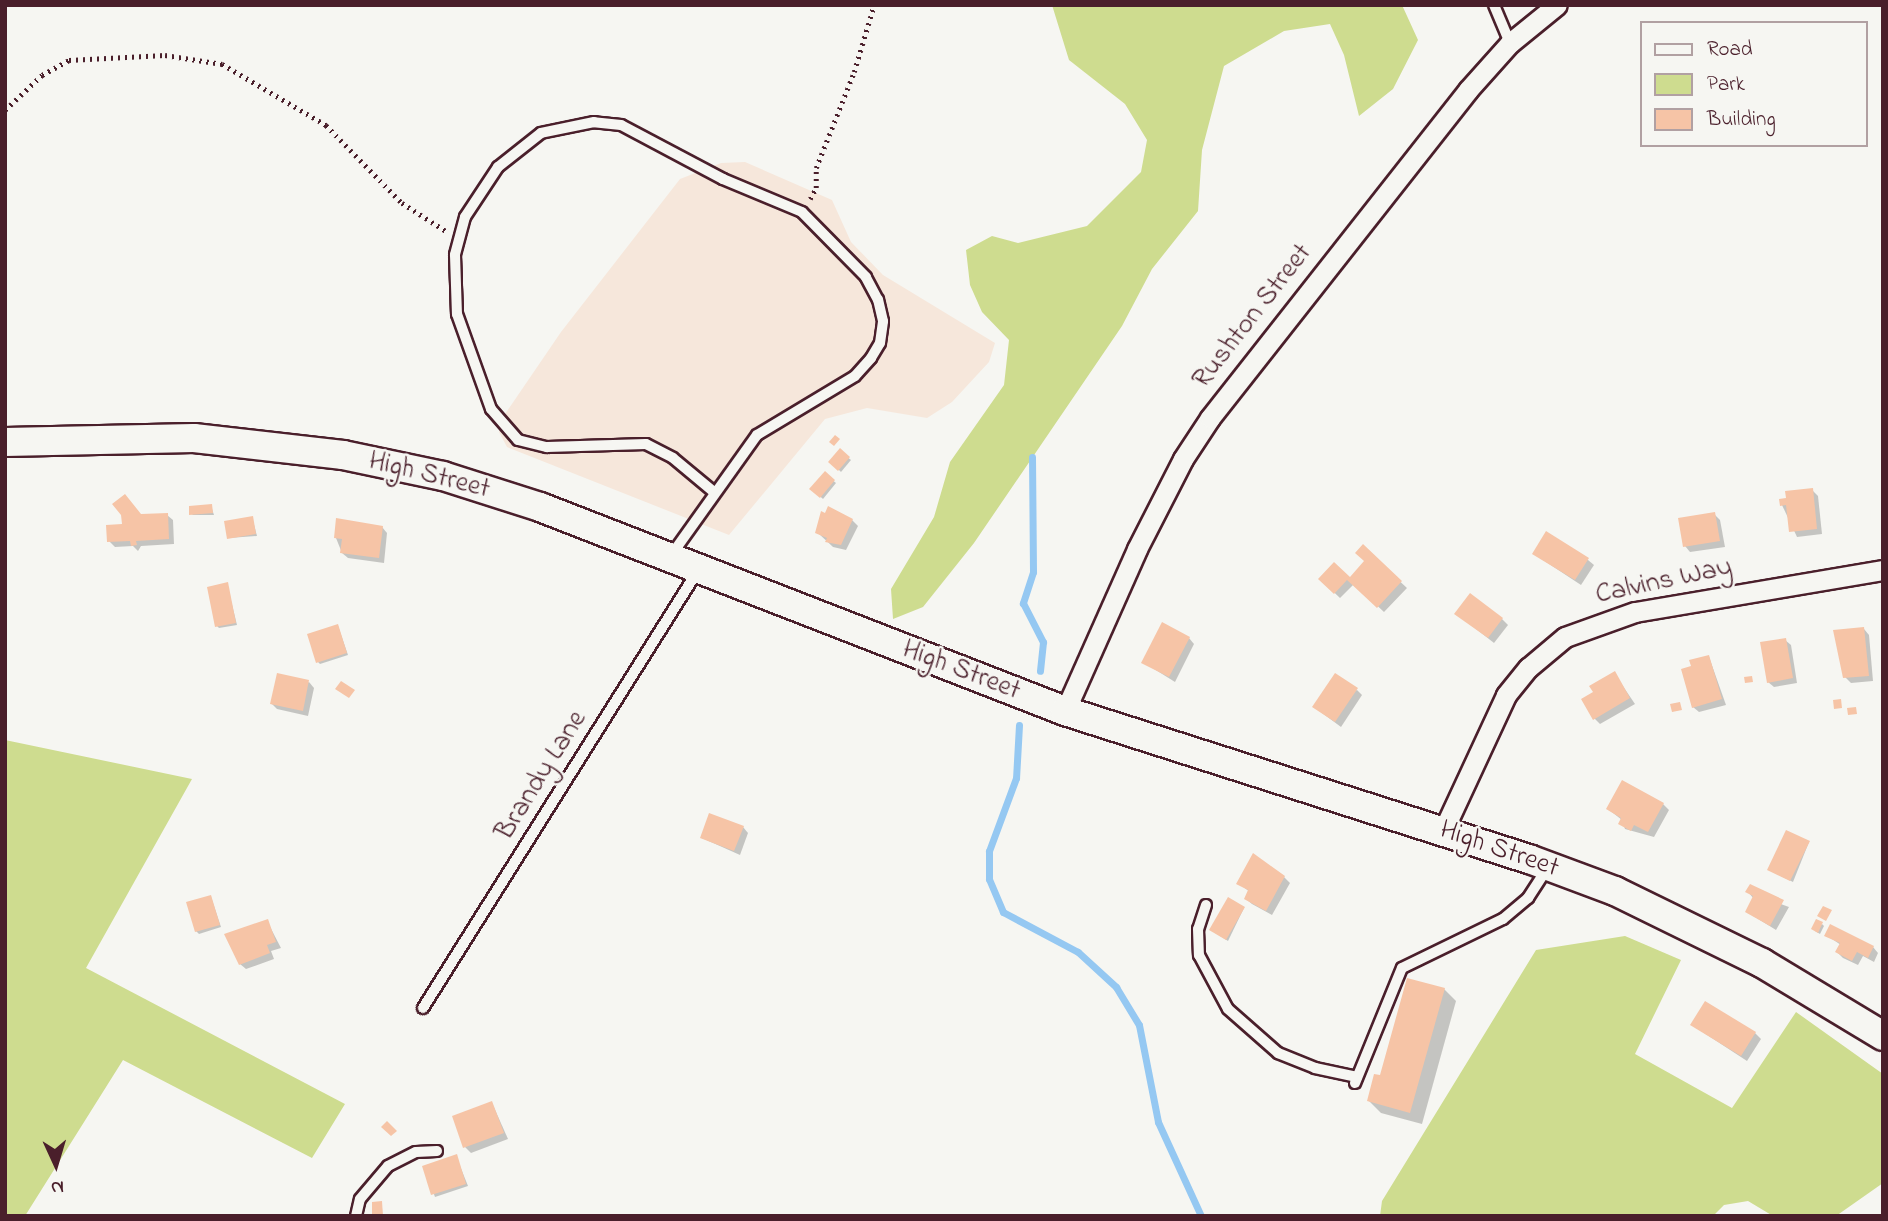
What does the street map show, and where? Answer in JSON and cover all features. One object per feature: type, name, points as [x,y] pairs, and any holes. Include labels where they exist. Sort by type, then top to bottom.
[{"type":"street","name":"Rushton Street","points":[[1065,711],[1137,549],[1189,449],[1253,360],[1510,43],[1557,5]]},
{"type":"street","name":"High Street","points":[[5,442],[194,439],[343,455],[443,476],[540,507],[1065,711],[1548,866],[1689,924],[1883,1037]]},
{"type":"street","name":"Calvins Way","points":[[1443,831],[1506,695],[1528,668],[1565,638],[1635,612],[1883,570]]},
{"type":"lane","points":[[1494,5],[1510,43]]},
{"type":"lane","points":[[670,557],[757,435],[855,376],[880,343],[883,321],[866,277],[802,212],[723,179],[621,125],[594,122],[541,133],[498,167],[465,217],[455,255],[457,314],[491,409],[518,440],[547,447],[646,444],[673,458],[714,492]]},
{"type":"lane","name":"Brandy Lane","points":[[422,1009],[699,569]]},
{"type":"lane","points":[[1206,905],[1198,929],[1199,955],[1228,1009],[1279,1053],[1315,1068],[1356,1080],[1402,968],[1503,919],[1528,898],[1548,866]]},
{"type":"lane","points":[[356,1216],[360,1199],[388,1166],[416,1152],[437,1151]]},
{"type":"path","points":[[802,212],[816,188],[816,167],[874,5]]},
{"type":"path","points":[[5,110],[43,75],[69,60],[165,55],[222,64],[326,125],[402,203],[459,239]]},
{"type":"shaded area","points":[[745,162],[832,200],[851,242],[883,275],[995,343],[989,362],[952,402],[927,418],[867,408],[825,419],[729,535],[507,447],[499,432],[503,417],[561,332],[680,179],[721,163]]},
{"type":"green space","points":[[1052,5],[1402,5],[1418,40],[1393,89],[1359,116],[1344,55],[1330,24],[1284,31],[1224,66],[1202,150],[1198,211],[1152,269],[1122,326],[974,543],[923,607],[893,619],[891,589],[934,517],[950,462],[1004,385],[1009,340],[982,312],[970,285],[966,250],[992,236],[1018,243],[1087,226],[1141,172],[1147,140],[1125,104],[1069,60]]},
{"type":"green space","points":[[5,740],[192,779],[86,968],[345,1104],[312,1158],[123,1060],[25,1216],[5,1216]]},
{"type":"green space","points":[[1625,936],[1681,960],[1635,1054],[1732,1108],[1796,1012],[1883,1074],[1883,1183],[1836,1216],[1773,1216],[1748,1201],[1724,1205],[1713,1216],[1380,1216],[1382,1201],[1536,950]]},
{"type":"building","points":[[835,435],[840,439],[834,446],[829,442]]},
{"type":"building","points":[[840,448],[850,457],[838,471],[828,462]]},
{"type":"building","points":[[825,471],[835,480],[820,498],[809,489]]},
{"type":"building","points":[[1813,488],[1817,529],[1789,532],[1786,505],[1780,506],[1779,499],[1786,498],[1785,491]]},
{"type":"building","points":[[125,494],[141,514],[168,513],[169,539],[136,541],[137,545],[131,546],[130,541],[107,542],[106,525],[122,524],[121,515],[112,504]]},
{"type":"building","points":[[212,504],[213,513],[189,515],[189,506]]},
{"type":"building","points":[[828,506],[853,519],[841,545],[825,542],[827,538],[815,533],[821,511],[825,513]]},
{"type":"building","points":[[1715,512],[1720,541],[1683,547],[1678,518]]},
{"type":"building","points":[[253,516],[256,534],[227,539],[224,521]]},
{"type":"building","points":[[336,518],[383,526],[379,558],[340,553],[342,539],[334,538]]},
{"type":"building","points":[[1546,531],[1589,558],[1575,580],[1532,554]]},
{"type":"building","points":[[1363,544],[1402,581],[1377,608],[1347,580],[1334,594],[1318,579],[1334,562],[1350,577],[1364,561],[1355,553]]},
{"type":"building","points":[[228,582],[236,623],[215,627],[207,587]]},
{"type":"building","points":[[1470,593],[1503,618],[1488,638],[1454,614]]},
{"type":"building","points":[[1162,622],[1190,637],[1169,677],[1141,663]]},
{"type":"building","points":[[338,624],[347,653],[316,663],[307,634]]},
{"type":"building","points":[[1864,627],[1869,676],[1843,678],[1833,630]]},
{"type":"building","points":[[1786,638],[1793,678],[1767,683],[1760,642]]},
{"type":"building","points":[[1709,655],[1722,699],[1692,708],[1681,669],[1691,666],[1689,660]]},
{"type":"building","points":[[1615,671],[1630,698],[1593,720],[1581,699],[1593,692],[1589,686]]},
{"type":"building","points":[[277,673],[309,680],[303,711],[270,704]]},
{"type":"building","points":[[1335,673],[1358,688],[1335,722],[1312,707]]},
{"type":"building","points":[[1752,676],[1753,682],[1745,683],[1744,677]]},
{"type":"building","points":[[341,681],[355,690],[349,698],[335,689]]},
{"type":"building","points":[[1841,699],[1842,708],[1834,709],[1833,700]]},
{"type":"building","points":[[1680,702],[1682,710],[1672,712],[1670,704]]},
{"type":"building","points":[[1856,707],[1857,714],[1848,715],[1847,708]]},
{"type":"building","points":[[1622,780],[1664,803],[1648,832],[1634,825],[1631,831],[1618,824],[1621,818],[1606,809]]},
{"type":"building","points":[[709,813],[744,826],[734,851],[700,838]]},
{"type":"building","points":[[1786,830],[1810,841],[1790,881],[1767,870]]},
{"type":"building","points":[[1253,853],[1285,876],[1266,911],[1244,899],[1248,890],[1236,884]]},
{"type":"building","points":[[1750,884],[1784,900],[1770,926],[1745,912],[1753,896],[1745,892]]},
{"type":"building","points":[[211,895],[220,925],[195,932],[186,902]]},
{"type":"building","points":[[1228,897],[1245,907],[1226,940],[1209,930]]},
{"type":"building","points":[[1823,906],[1832,910],[1826,921],[1817,916]]},
{"type":"building","points":[[268,919],[276,942],[267,945],[270,953],[239,965],[224,934]]},
{"type":"building","points":[[1816,919],[1823,922],[1818,933],[1811,929]]},
{"type":"building","points":[[1830,924],[1874,946],[1868,958],[1857,952],[1852,961],[1835,952],[1840,943],[1824,936]]},
{"type":"building","points":[[1407,978],[1445,988],[1410,1113],[1367,1101],[1374,1074],[1380,1075]]},
{"type":"building","points":[[1705,1001],[1756,1032],[1741,1056],[1690,1025]]},
{"type":"building","points":[[492,1101],[504,1133],[463,1148],[452,1116]]},
{"type":"building","points":[[387,1121],[397,1131],[391,1136],[381,1127]]},
{"type":"building","points":[[457,1154],[466,1184],[431,1195],[422,1166]]},
{"type":"building","points":[[382,1201],[383,1216],[372,1216],[372,1202]]},
{"type":"waterway","points":[[1032,457],[1033,572],[1023,603],[1043,642],[1040,671]]},
{"type":"waterway","points":[[1019,725],[1016,778],[989,851],[989,879],[1003,912],[1078,952],[1116,987],[1139,1025],[1158,1122],[1201,1216]]}]
